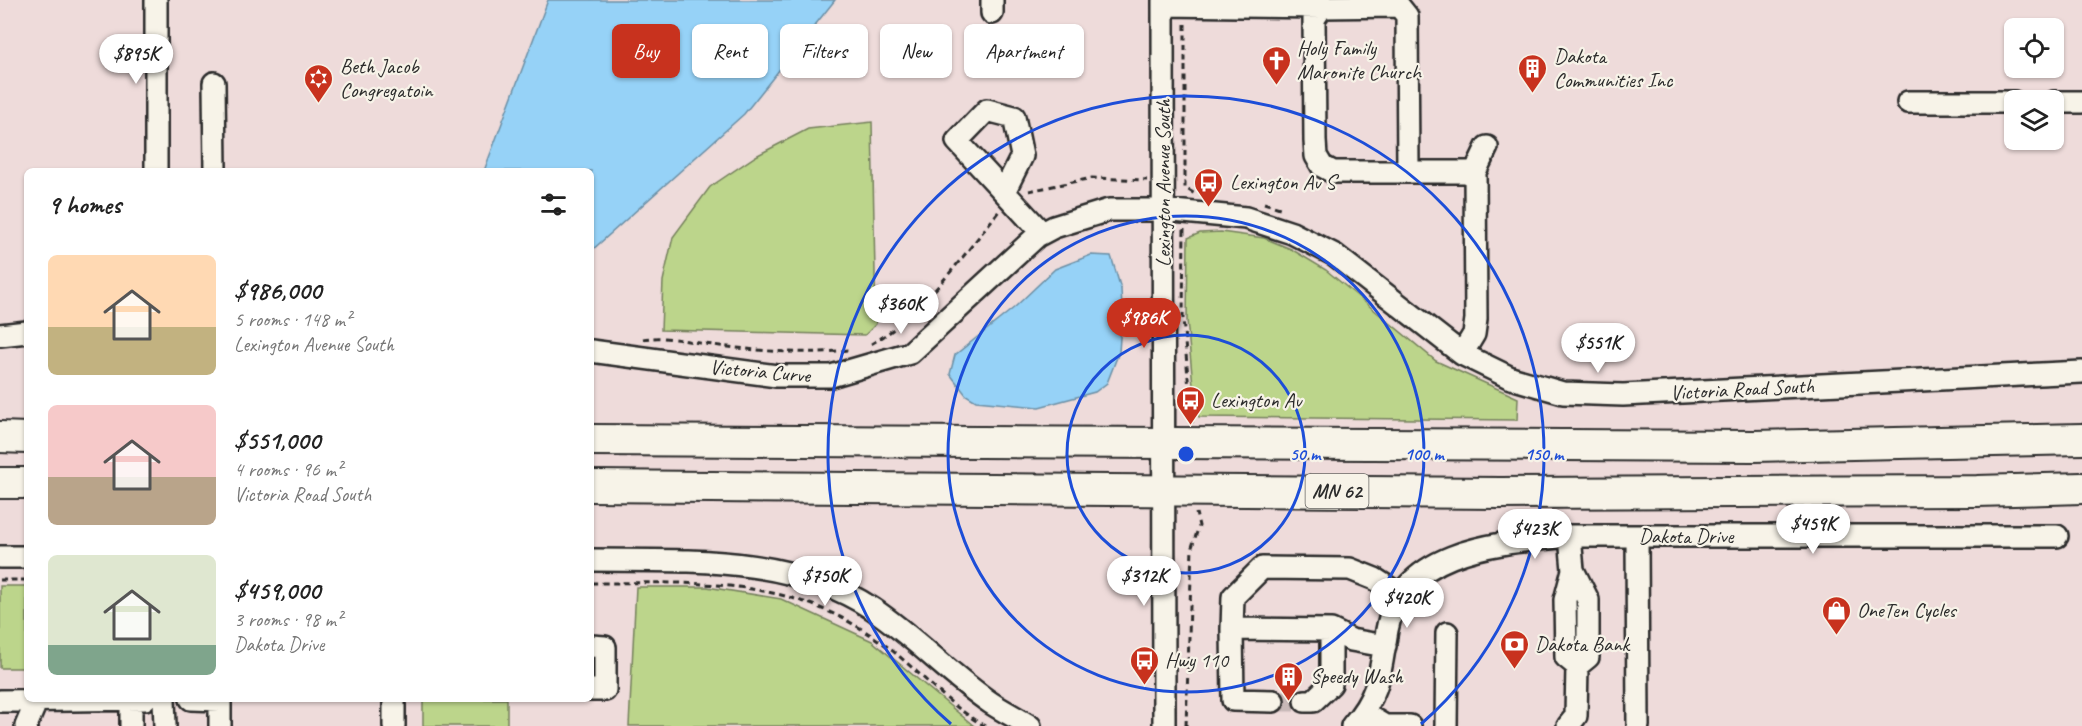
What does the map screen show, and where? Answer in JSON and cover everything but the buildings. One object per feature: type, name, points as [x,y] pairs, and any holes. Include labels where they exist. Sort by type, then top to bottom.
[{"type":"highway","points":[[1754,446],[2082,420]]},
{"type":"highway","points":[[0,438],[24,438]]},
{"type":"highway","name":"MN 62","points":[[594,440],[1754,446],[2082,439]]},
{"type":"highway","points":[[0,483],[24,483]]},
{"type":"highway","name":"MN 62","points":[[594,486],[1512,492],[1977,491],[2082,488]]},
{"type":"street","points":[[156,0],[156,168]]},
{"type":"street","points":[[1163,2],[1322,7],[1399,6],[1407,16],[1408,172]]},
{"type":"street","name":"Lexington Avenue South","points":[[1163,2],[1164,726]]},
{"type":"street","points":[[1322,7],[1314,19],[1316,156],[1322,166],[1333,172],[1475,172]]},
{"type":"street","points":[[214,83],[216,168]]},
{"type":"street","points":[[1908,102],[2004,102]]},
{"type":"street","points":[[2064,102],[2082,102]]},
{"type":"street","points":[[1462,354],[1474,334],[1476,319],[1475,172],[1487,147]]},
{"type":"street","points":[[1008,196],[1042,233]]},
{"type":"street","name":"Victoria Curve","points":[[594,351],[777,376],[831,376],[910,353],[1042,233],[1054,226],[1109,210],[1164,210]]},
{"type":"street","name":"Victoria Road South","points":[[1164,210],[1246,218],[1292,233],[1335,255],[1462,354],[1511,378],[1563,393],[1623,395],[2082,372]]},
{"type":"street","points":[[0,335],[24,332]]},
{"type":"street","points":[[1568,726],[1576,716],[1577,666],[1588,657],[1588,600],[1573,570],[1570,536]]},
{"type":"street","name":"Dakota Drive","points":[[1400,594],[1429,566],[1450,556],[1495,546],[1570,536],[2057,536]]},
{"type":"street","points":[[1637,536],[1638,726]]},
{"type":"street","points":[[0,557],[24,557]]},
{"type":"street","points":[[594,560],[705,561],[758,566],[818,582],[870,607],[913,637],[990,702],[1030,726]]},
{"type":"street","points":[[1273,701],[1233,700],[1233,597],[1262,568],[1350,569],[1375,579],[1400,594],[1389,620],[1380,681],[1357,719],[1385,726],[1410,726]]},
{"type":"street","points":[[1232,629],[1331,630],[1352,640],[1385,646]]},
{"type":"street","points":[[1305,701],[1313,701],[1331,684],[1331,630]]},
{"type":"street","points":[[1446,726],[1447,633]]},
{"type":"street","points":[[594,646],[605,647],[605,690],[594,690]]},
{"type":"street","points":[[0,701],[24,700]]},
{"type":"street","points":[[26,726],[36,702]]},
{"type":"street","points":[[130,702],[131,726]]},
{"type":"street","points":[[164,702],[165,726]]},
{"type":"street","points":[[220,702],[220,726]]},
{"type":"street","points":[[394,702],[394,726]]},
{"type":"path","points":[[1185,4],[1185,188],[1199,195]]},
{"type":"path","points":[[862,349],[890,334],[909,317],[1004,204],[1008,196],[1092,178],[1139,179]]},
{"type":"path","points":[[1262,203],[1290,212]]},
{"type":"path","points":[[1184,242],[1184,319],[1191,412]]},
{"type":"path","points":[[640,340],[660,336],[712,345],[800,354],[852,350]]},
{"type":"path","points":[[1186,726],[1192,547],[1199,526],[1197,522]]},
{"type":"path","points":[[0,580],[24,580]]},
{"type":"path","points":[[594,583],[717,583],[779,593],[836,615],[888,647],[985,726]]},
{"type":"green space","points":[[872,122],[876,324],[865,335],[661,330],[663,281],[673,237],[710,187],[756,156],[808,129]]},
{"type":"green space","points":[[1221,232],[1264,238],[1291,249],[1326,270],[1436,361],[1518,398],[1517,420],[1199,417],[1195,407],[1187,320],[1188,238],[1200,233]]},
{"type":"green space","points":[[0,586],[24,586],[24,668],[0,668]]},
{"type":"green space","points":[[636,587],[707,587],[781,599],[872,641],[974,726],[629,726]]},
{"type":"green space","points":[[423,702],[507,702],[507,726],[423,726]]},
{"type":"water","points":[[548,0],[835,0],[816,24],[780,24],[780,69],[744,114],[594,248],[594,168],[485,168]]},
{"type":"water","points":[[1091,255],[1111,256],[1121,289],[1119,352],[1107,383],[1095,392],[1039,407],[976,401],[966,395],[950,374],[955,355],[1015,307],[1055,269]]},
{"type":"tunnel","points":[[1273,701],[1305,701]]},
{"type":"place","name":"Holy Family Maronite Church","points":[[1276,86]]},
{"type":"place","name":"Dakota Communities Inc","points":[[1533,94]]},
{"type":"place","name":"Beth Jacob Congregatoin","points":[[319,104]]},
{"type":"place","name":"Lexington Av S","points":[[1209,208]]},
{"type":"place","name":"Lexington Av","points":[[1190,426]]},
{"type":"place","name":"OneTen Cycles","points":[[1836,636]]},
{"type":"place","name":"Dakota Bank","points":[[1514,670]]},
{"type":"place","name":"Hwy 110","points":[[1144,686]]},
{"type":"place","name":"Speedy Wash","points":[[1289,702]]}]
